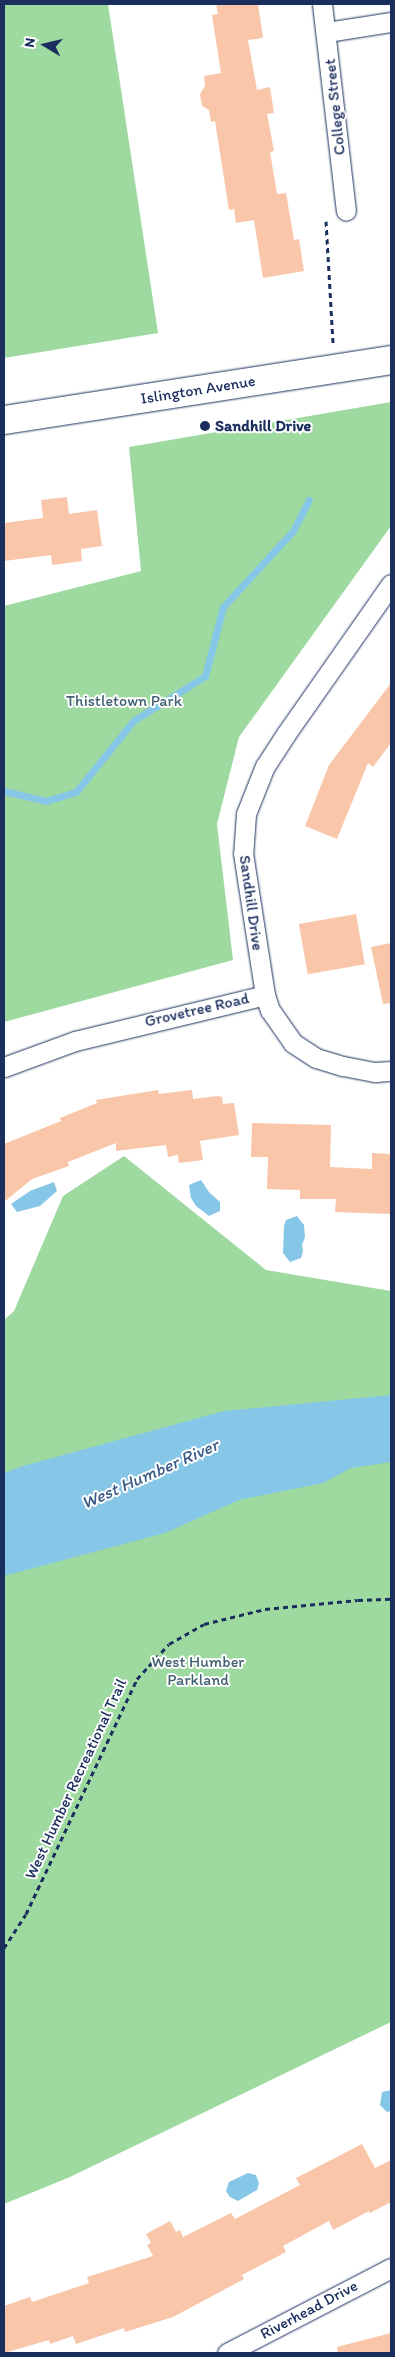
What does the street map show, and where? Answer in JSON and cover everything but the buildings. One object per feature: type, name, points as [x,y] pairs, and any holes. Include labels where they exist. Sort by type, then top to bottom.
[{"type":"main road","name":"Islington Avenue","points":[[4,420],[391,360]]},
{"type":"street","name":"College Street","points":[[322,4],[346,211]]},
{"type":"street","points":[[326,32],[391,22]]},
{"type":"street","name":"Sandhill Drive","points":[[265,995],[244,868],[243,853],[246,814],[265,766],[391,584]]},
{"type":"street","name":"Grovetree Road","points":[[4,1067],[94,1036],[265,995],[270,1010],[293,1043],[316,1058],[343,1066],[375,1072],[391,1071]]},
{"type":"street","name":"Riverhead Drive","points":[[227,2353],[391,2268]]},
{"type":"path","points":[[326,232],[334,369]]},
{"type":"path","name":"West Humber Recreational Trail","points":[[4,1948],[26,1914],[137,1680],[168,1644],[204,1624],[265,1609],[358,1600],[391,1599]]},
{"type":"green space","points":[[4,4],[108,4],[158,333],[4,358]]},
{"type":"green space","name":"Thistletown Park","points":[[391,402],[391,526],[239,737],[217,824],[233,960],[4,1022],[4,606],[141,571],[129,447]]},
{"type":"green space","name":"West Humber Parkland","points":[[124,1156],[266,1270],[391,1291],[391,2022],[70,2177],[4,2204],[4,1320],[14,1311],[63,1196]]},
{"type":"water","points":[[201,1180],[209,1192],[220,1202],[220,1211],[209,1216],[196,1206],[191,1198],[189,1185]]},
{"type":"water","points":[[54,1182],[57,1191],[40,1206],[17,1212],[11,1204],[30,1191]]},
{"type":"water","points":[[297,1216],[304,1225],[303,1251],[301,1258],[290,1262],[283,1253],[284,1226],[286,1220]]},
{"type":"water","name":"West Humber River","points":[[391,1395],[391,1462],[351,1468],[323,1483],[239,1500],[165,1533],[4,1576],[4,1473],[23,1466],[224,1411]]},
{"type":"water","points":[[391,2090],[391,2111],[387,2112],[380,2105],[382,2092]]},
{"type":"water","points":[[248,2173],[256,2175],[259,2183],[257,2190],[238,2201],[230,2197],[226,2191],[229,2182]]},
{"type":"waterway","points":[[4,791],[46,801],[76,792],[133,721],[205,676],[223,607],[293,531],[309,500]]},
{"type":"place","name":"Sandhill Drive","points":[[205,426]]}]
